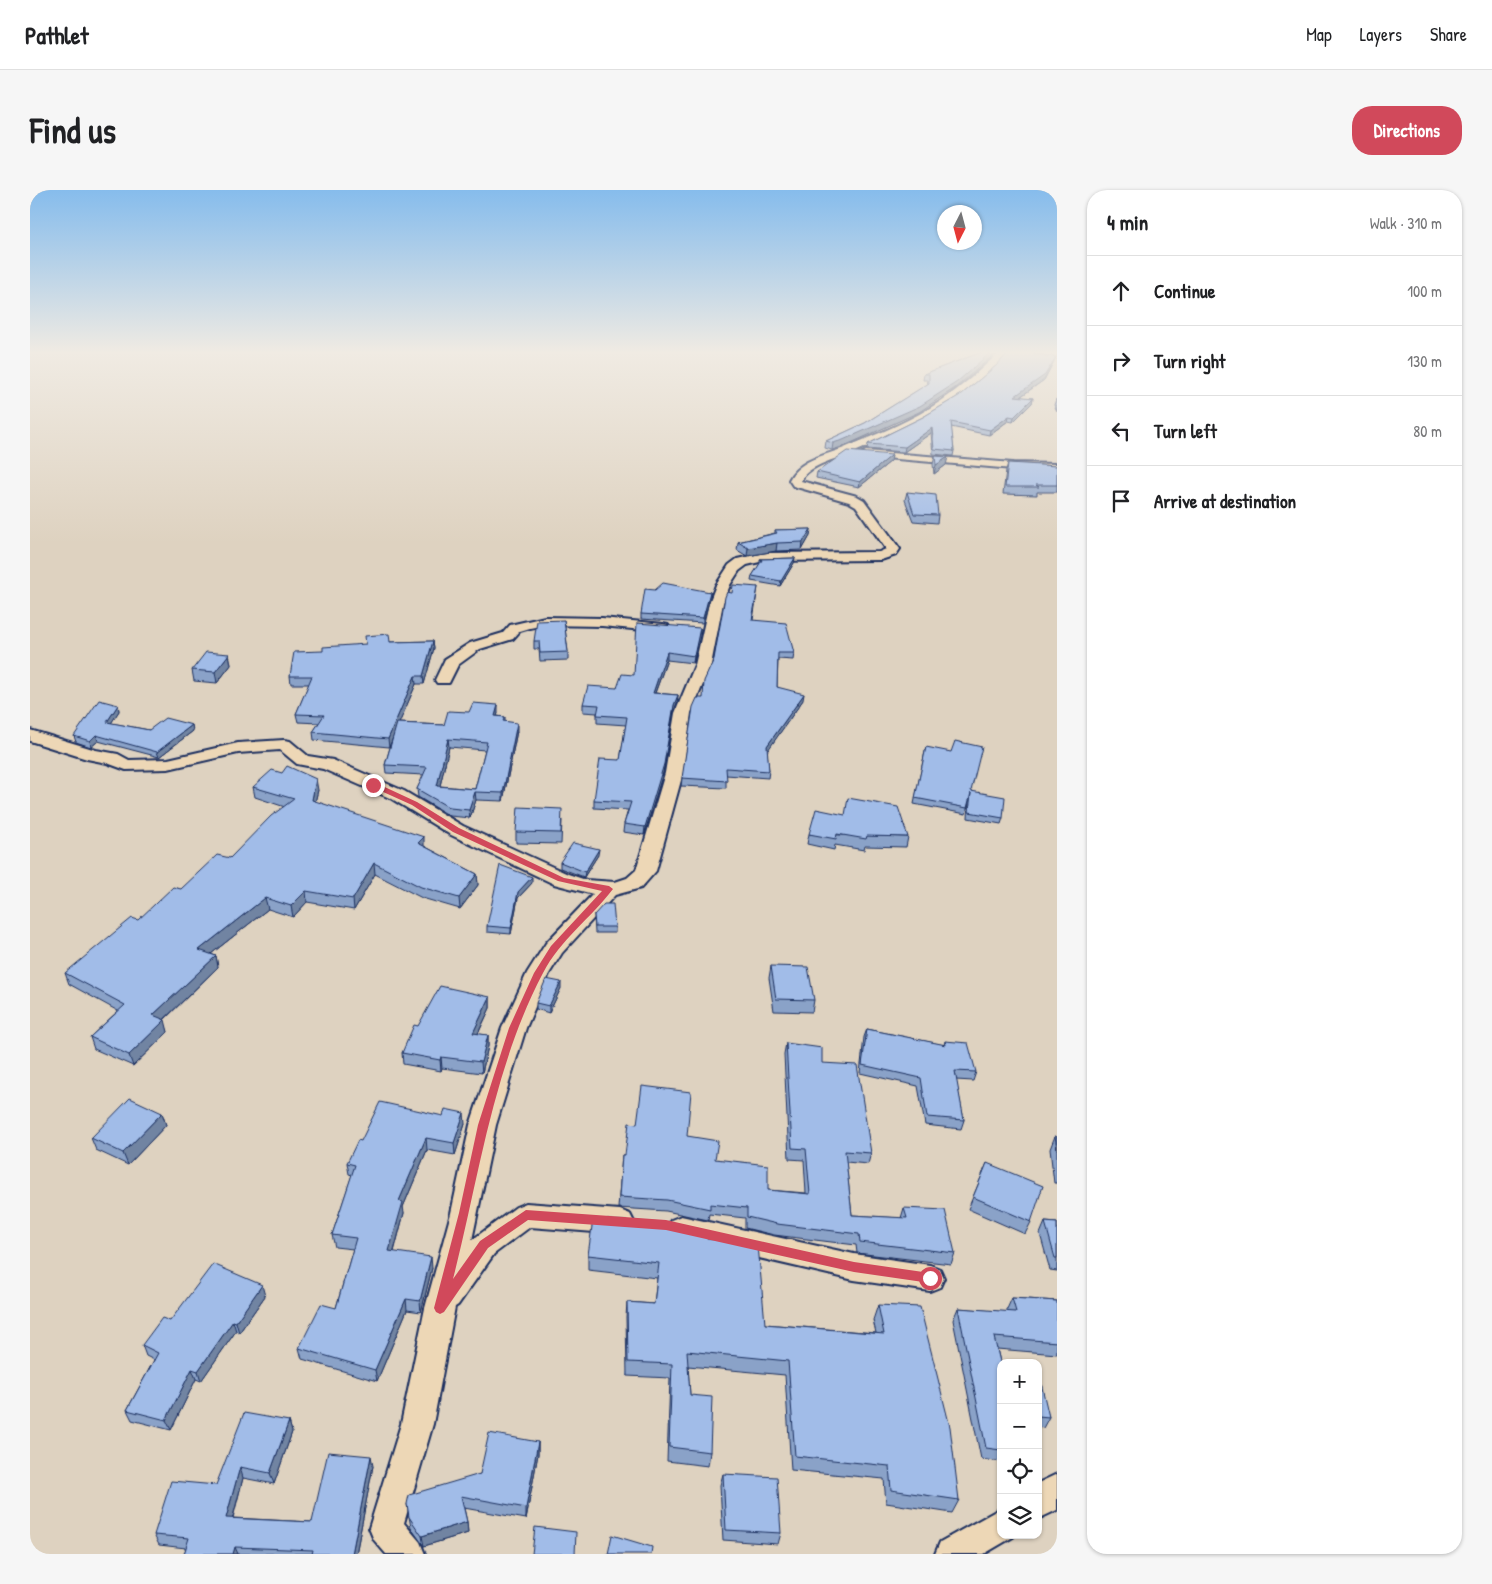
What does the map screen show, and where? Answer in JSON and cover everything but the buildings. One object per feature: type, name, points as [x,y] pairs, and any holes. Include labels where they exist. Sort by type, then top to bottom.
[{"type":"street","points":[[30,735],[93,755],[112,758],[126,765],[168,764],[238,748],[284,745],[303,760],[326,764],[398,795],[456,830],[561,879],[585,886],[609,889],[624,888],[638,882],[646,870],[674,774],[683,713],[703,665],[712,614],[723,584],[734,568],[742,562],[772,557],[881,556],[891,552],[893,549],[860,503],[853,498],[802,485],[795,480],[801,470],[909,424],[923,416]]},
{"type":"street","points":[[842,452],[1057,468]]},
{"type":"street","points":[[443,680],[451,662],[475,646],[508,636],[515,628],[527,624],[545,622],[602,622],[676,629]]},
{"type":"street","points":[[693,628],[710,630]]},
{"type":"street","points":[[408,1554],[386,1528],[417,1424],[440,1308],[465,1213],[483,1125],[514,1028],[538,973],[554,948],[609,889]]},
{"type":"street","points":[[440,1308],[484,1245],[526,1215],[652,1224],[854,1267],[930,1278]]},
{"type":"street","points":[[1042,1500],[1057,1491]]},
{"type":"street","points":[[952,1554],[997,1526]]},
{"type":"route","points":[[373,785],[398,795],[456,830],[484,844],[561,879],[585,886],[609,889],[554,948],[538,973],[514,1028],[483,1125],[465,1213],[440,1308],[484,1245],[526,1215],[666,1225],[854,1267],[930,1278]]}]
